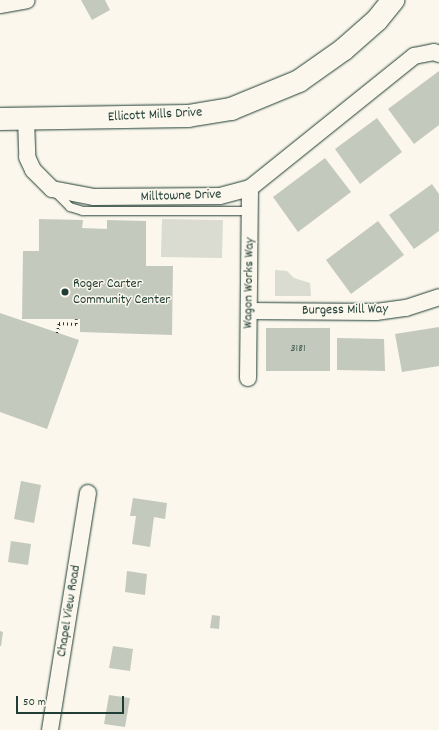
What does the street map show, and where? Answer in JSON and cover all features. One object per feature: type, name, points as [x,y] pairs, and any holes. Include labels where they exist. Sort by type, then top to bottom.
[{"type":"main road","name":"Ellicott Mills Drive","points":[[0,119],[188,116],[231,109],[299,81],[354,40],[377,20],[392,0]]},
{"type":"street","points":[[0,5],[27,0]]},
{"type":"street","name":"Milltowne Drive","points":[[52,189],[94,197],[164,198],[220,196],[250,188],[414,56],[434,52],[439,54]]},
{"type":"street","points":[[26,119],[27,157],[33,170],[52,189]]},
{"type":"street","name":"Wagon Works Way","points":[[248,378],[250,188]]},
{"type":"street","name":"Burgess Mill Way","points":[[249,311],[376,312],[406,308],[439,297]]},
{"type":"street","name":"Chapel View Road","points":[[50,730],[88,492]]},
{"type":"lane","points":[[52,189],[70,207],[83,211],[250,211]]},
{"type":"path","points":[[57,333],[59,324],[76,324],[76,319]]},
{"type":"shaded area","points":[[162,219],[223,220],[222,258],[161,257]]},
{"type":"shaded area","points":[[275,270],[287,271],[294,278],[310,283],[311,296],[275,296]]},
{"type":"building","points":[[81,0],[105,0],[110,10],[92,20]]},
{"type":"building","points":[[439,71],[439,125],[414,144],[388,109]]},
{"type":"building","points":[[377,118],[402,152],[360,184],[335,149]]},
{"type":"building","points":[[325,158],[351,192],[298,232],[273,197]]},
{"type":"building","points":[[432,184],[439,194],[439,231],[414,249],[389,215]]},
{"type":"building","name":"Roger Carter Community Center","points":[[39,219],[83,220],[82,228],[107,229],[107,220],[146,221],[146,266],[173,266],[172,335],[80,332],[80,319],[22,319],[23,251],[39,251]]},
{"type":"building","points":[[378,221],[404,255],[351,294],[326,260]]},
{"type":"building","name":"Roger Carter Community Center","points":[[0,313],[79,340],[47,429],[0,412]]},
{"type":"building","points":[[439,327],[439,366],[402,372],[395,334]]},
{"type":"building","points":[[266,328],[330,328],[330,371],[266,371]]},
{"type":"building","points":[[337,338],[384,339],[385,371],[337,370]]},
{"type":"building","points":[[21,481],[41,485],[34,523],[14,519]]},
{"type":"building","points":[[133,498],[167,503],[165,519],[154,517],[150,547],[132,544],[136,516],[130,516]]},
{"type":"building","points":[[11,541],[31,544],[28,565],[8,562]]},
{"type":"building","points":[[127,571],[147,574],[145,595],[125,592]]},
{"type":"building","points":[[212,615],[220,616],[219,629],[210,628]]},
{"type":"building","points":[[0,631],[3,632],[1,646],[0,646]]},
{"type":"building","points":[[113,646],[133,649],[130,671],[109,668]]},
{"type":"building","points":[[109,695],[130,698],[125,727],[104,724]]},
{"type":"place","name":"Roger Carter Community Center","points":[[65,292]]}]
